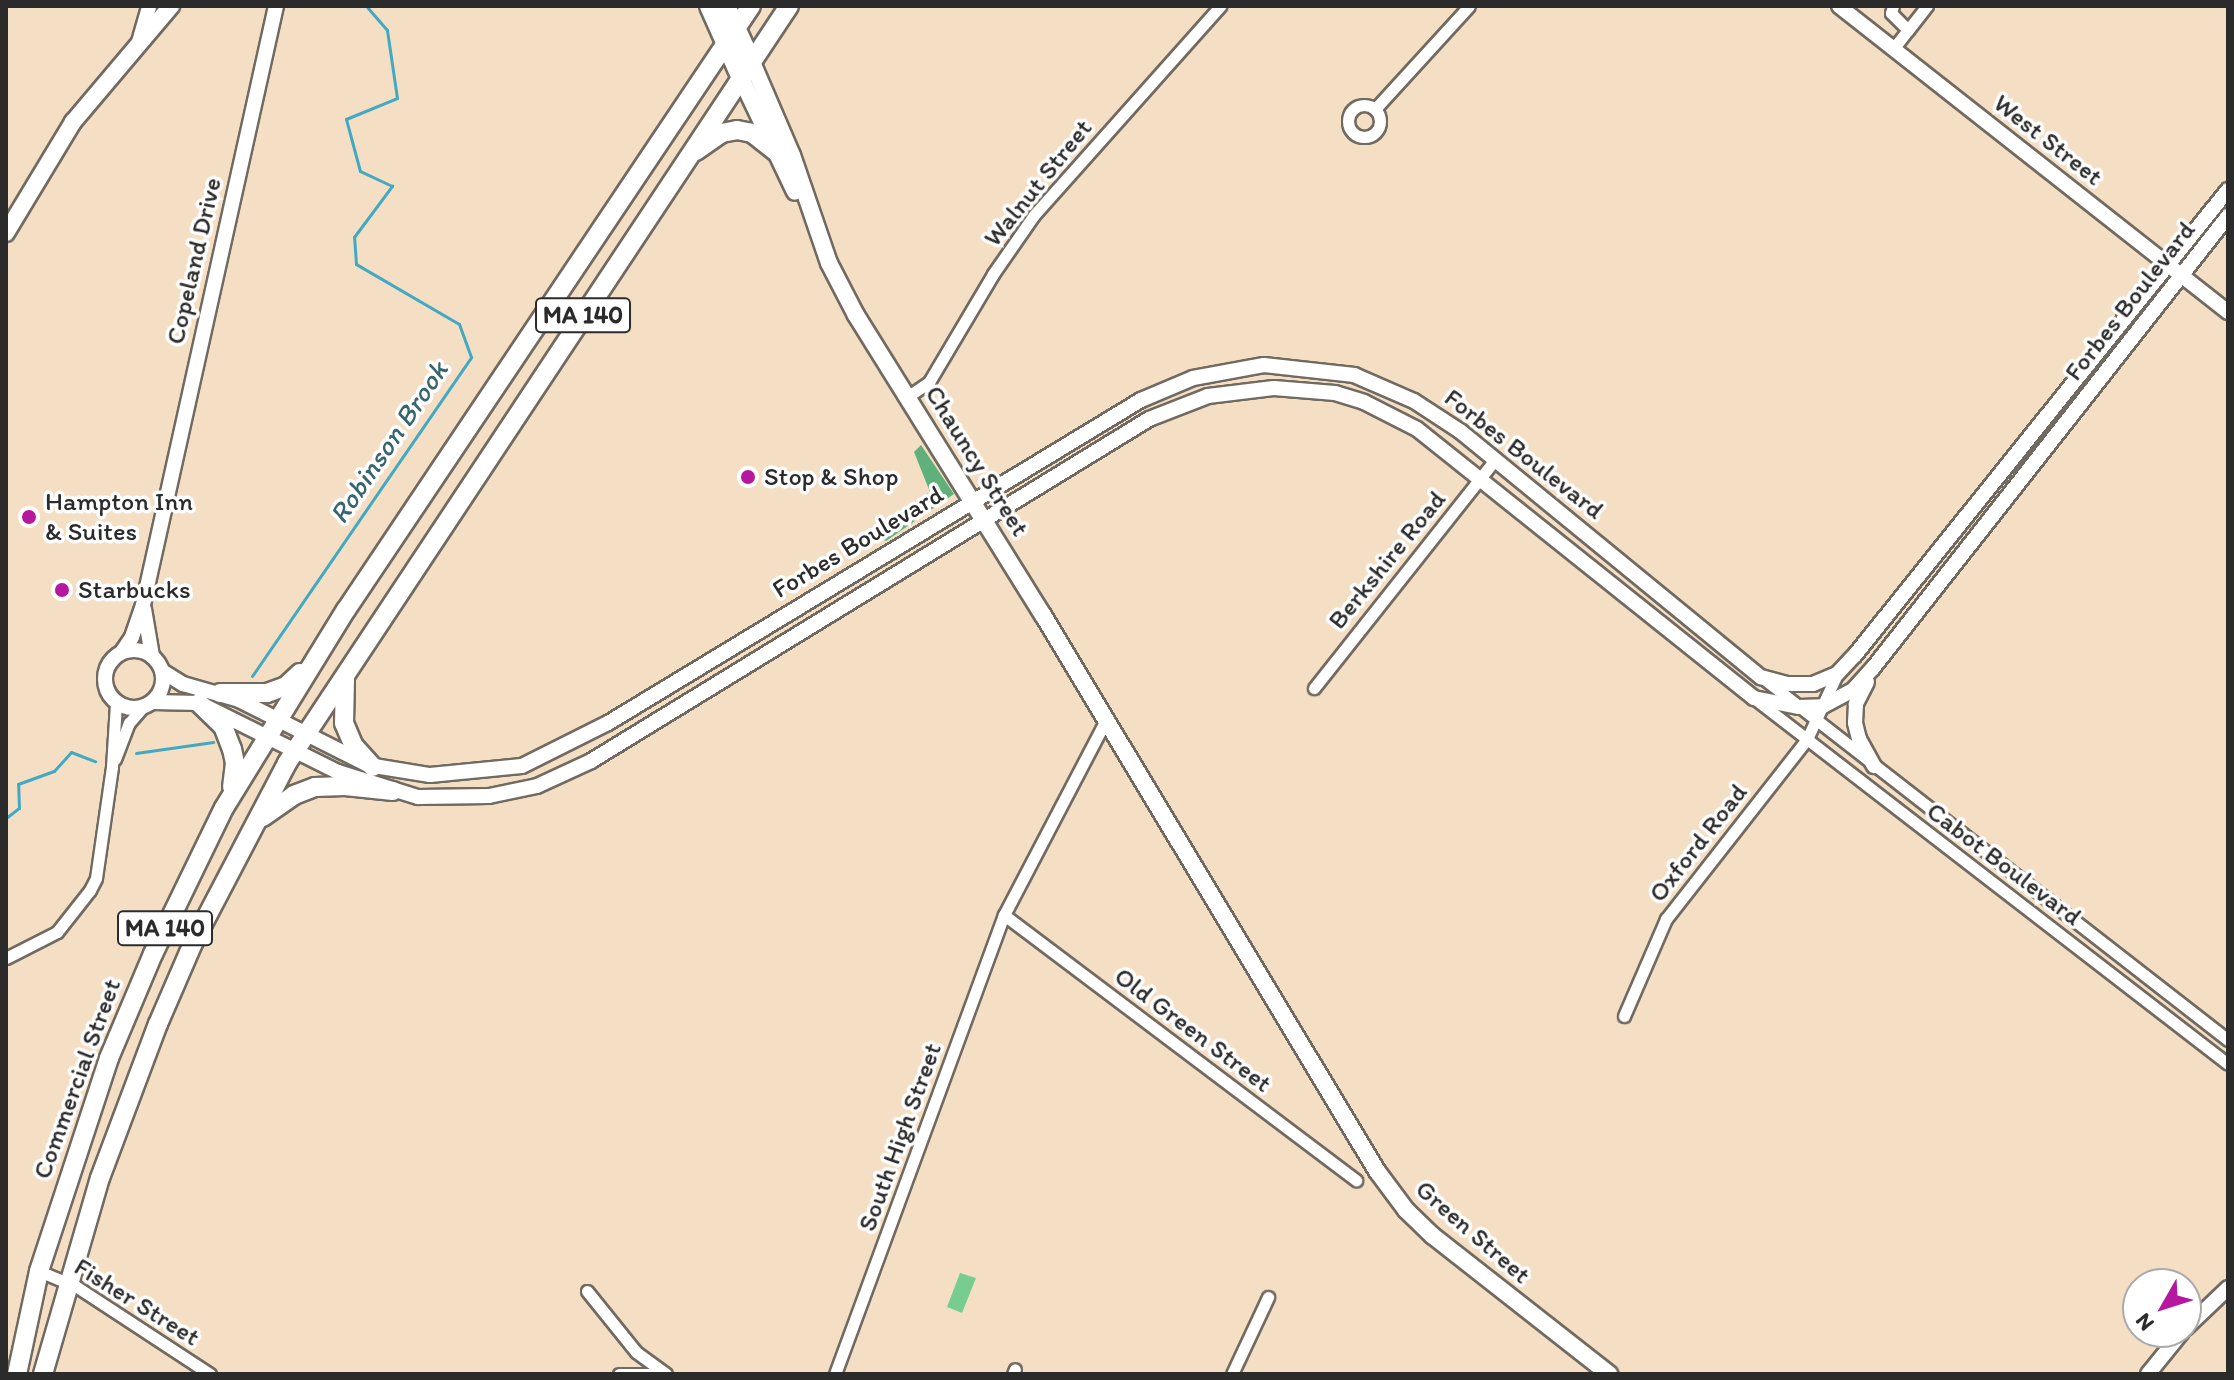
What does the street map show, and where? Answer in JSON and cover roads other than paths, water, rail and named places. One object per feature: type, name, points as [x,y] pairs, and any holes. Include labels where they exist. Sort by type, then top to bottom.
[{"type":"main road","points":[[6,233],[73,122],[171,6]]},
{"type":"main road","name":"Chauncy Street","points":[[709,6],[842,290],[1106,720],[1283,1018]]},
{"type":"main road","name":"Chauncy Street","points":[[726,6],[792,155],[813,225]]},
{"type":"main road","name":"MA 140","points":[[726,45],[751,6]]},
{"type":"main road","name":"MA 140","points":[[43,1374],[100,1178],[158,1024],[193,943],[299,744],[789,6]]},
{"type":"main road","name":"Commercial Street","points":[[17,1374],[39,1271],[109,1058],[153,954],[229,799],[346,610],[726,45]]},
{"type":"main road","points":[[688,157],[730,130],[752,133],[776,152]]},
{"type":"main road","points":[[220,693],[256,694],[276,690],[311,664]]},
{"type":"main road","points":[[352,664],[342,686],[344,723],[354,746],[373,767]]},
{"type":"main road","points":[[199,703],[223,726],[232,749],[235,773],[229,799]]},
{"type":"main road","points":[[255,825],[282,802],[304,790],[328,785],[393,791]]},
{"type":"main road","name":"Green Street","points":[[1283,1018],[1377,1171],[1411,1216],[1493,1286],[1609,1374]]},
{"type":"street","points":[[139,42],[149,6]]},
{"type":"street","name":"Copeland Drive","points":[[143,605],[276,6]]},
{"type":"street","name":"Walnut Street","points":[[907,397],[929,382],[993,274],[1034,215],[1220,6]]},
{"type":"street","points":[[1375,109],[1469,6]]},
{"type":"street","name":"West Street","points":[[1839,6],[2228,312]]},
{"type":"street","points":[[1893,6],[1891,13],[1908,30]]},
{"type":"street","points":[[1893,49],[1927,6]]},
{"type":"street","name":"Forbes Boulevard","points":[[1823,706],[1837,674],[1929,567],[2228,190]]},
{"type":"street","name":"Forbes Boulevard","points":[[162,671],[183,684],[220,693],[338,772],[393,791],[447,799],[489,796],[537,786],[567,775],[1149,419],[1200,398],[1260,388],[1304,388],[1364,402],[1417,429],[1754,698],[1799,707],[1823,706],[1853,690],[1873,668],[2228,216]]},
{"type":"street","name":"Forbes Boulevard","points":[[299,744],[373,767],[409,774],[456,775],[522,766],[543,758],[608,723],[1151,394],[1193,378],[1251,366],[1331,371],[1372,381],[1441,417],[1761,677],[1805,685],[1837,674]]},
{"type":"street","name":"Berkshire Road","points":[[1314,688],[1495,460]]},
{"type":"street","points":[[143,605],[132,637],[105,672],[105,686],[116,703],[128,708],[148,705]]},
{"type":"street","points":[[112,767],[129,723],[148,705],[163,684],[162,671],[152,656],[143,605]]},
{"type":"street","points":[[122,652],[134,650],[152,656]]},
{"type":"street","points":[[1873,668],[1855,715],[1859,739],[1874,766]]},
{"type":"street","name":"Cabot Boulevard","points":[[1761,677],[2228,1040]]},
{"type":"street","name":"Cabot Boulevard","points":[[1754,698],[2228,1064]]},
{"type":"street","points":[[6,958],[57,932],[96,878],[112,767],[116,703]]},
{"type":"street","name":"Forbes Boulevard","points":[[148,705],[199,703],[272,728]]},
{"type":"street","name":"Oxford Road","points":[[1624,1016],[1666,919],[1807,739],[1823,706]]},
{"type":"street","points":[[1004,915],[1106,720]]},
{"type":"street","name":"Old Green Street","points":[[1004,915],[1356,1180]]},
{"type":"street","name":"South High Street","points":[[835,1374],[1004,915]]},
{"type":"street","name":"Fisher Street","points":[[39,1271],[69,1283],[210,1374]]},
{"type":"street","points":[[2202,1313],[2228,1288]]},
{"type":"street","points":[[587,1291],[636,1352],[666,1374]]},
{"type":"street","points":[[1232,1374],[1268,1297]]},
{"type":"street","points":[[2148,1374],[2169,1348]]},
{"type":"street","points":[[619,1374],[656,1374]]},
{"type":"waterway","name":"Robinson Brook","points":[[252,676],[471,357],[459,324],[356,264],[354,237],[392,186],[360,171],[346,119],[397,98],[387,30],[366,6]]},
{"type":"waterway","name":"Robinson Brook","points":[[136,753],[213,742]]},
{"type":"waterway","name":"Robinson Brook","points":[[6,818],[19,808],[18,784],[54,771],[71,752],[95,761]]},
{"type":"place","name":"Stop & Shop","points":[[748,477]]},
{"type":"place","name":"Hampton Inn & Suites","points":[[29,517]]},
{"type":"place","name":"Starbucks","points":[[62,590]]}]
